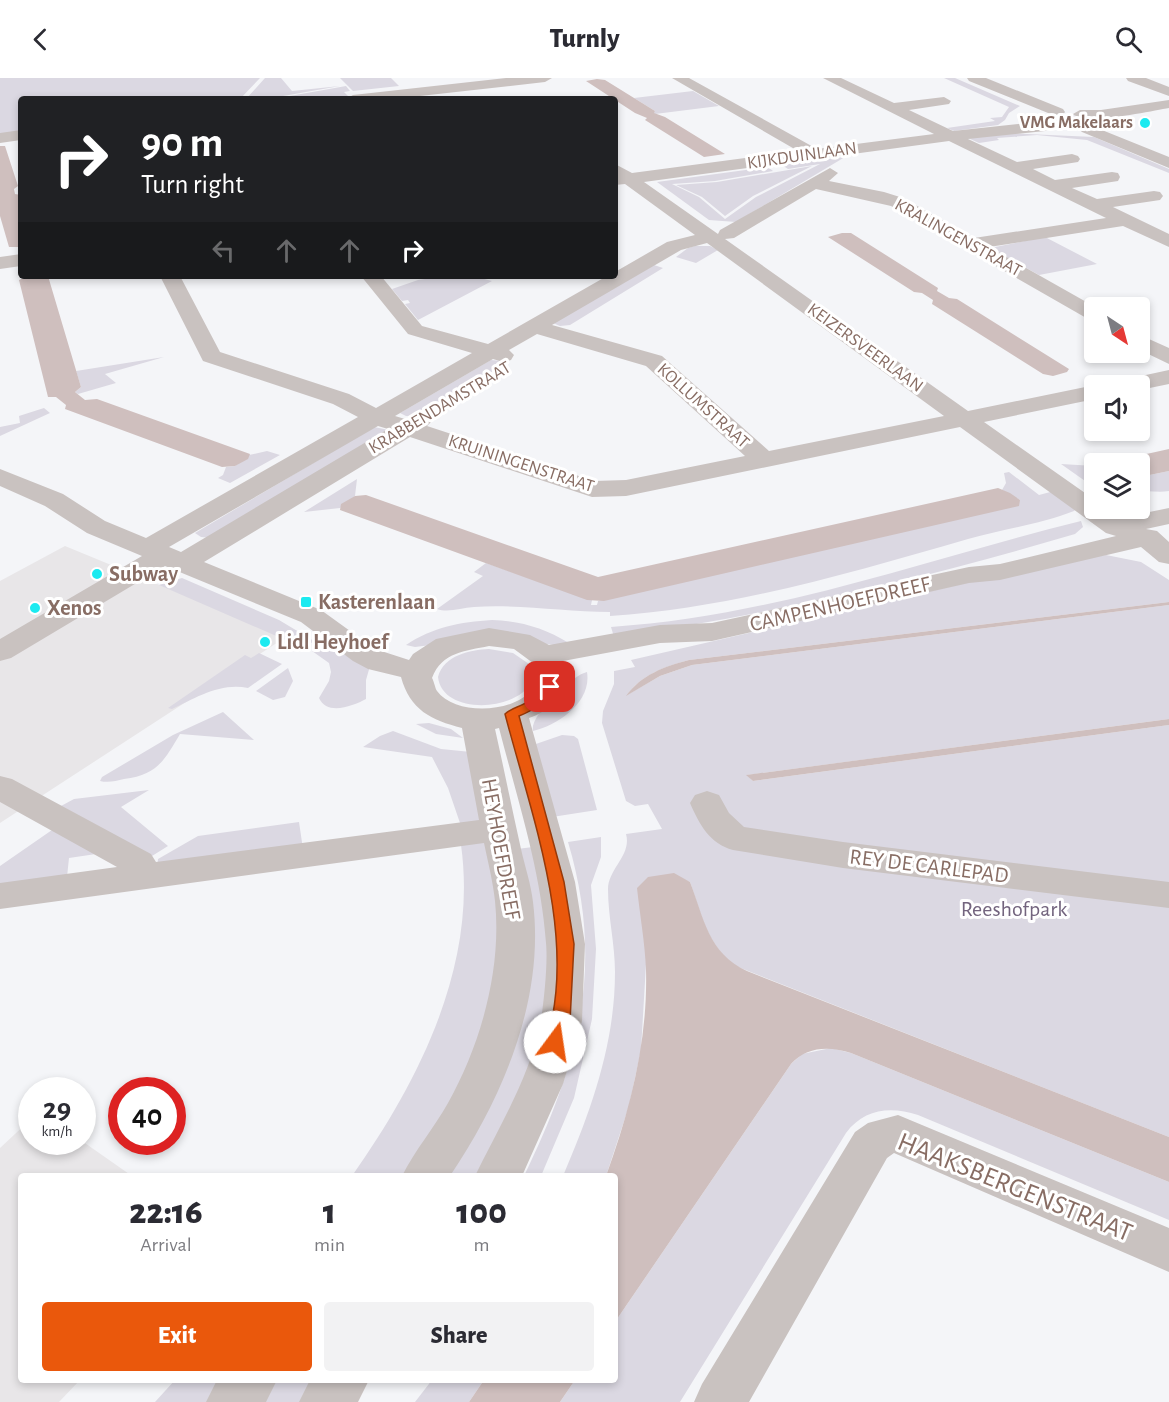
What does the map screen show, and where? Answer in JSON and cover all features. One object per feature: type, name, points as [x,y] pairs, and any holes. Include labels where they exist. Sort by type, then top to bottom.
[{"type":"street","points":[[388,96],[545,78]]},
{"type":"street","points":[[679,78],[814,154]]},
{"type":"street","points":[[832,79],[853,78]]},
{"type":"street","points":[[959,78],[1041,120],[1080,127],[1169,163]]},
{"type":"street","points":[[974,78],[1058,112],[1101,114],[1169,106]]},
{"type":"street","points":[[1133,78],[1169,92]]},
{"type":"street","points":[[832,79],[1169,241]]},
{"type":"street","points":[[350,96],[346,92],[398,83],[458,80],[466,87]]},
{"type":"street","points":[[496,83],[511,94]]},
{"type":"street","points":[[862,93],[893,90]]},
{"type":"street","points":[[892,108],[944,101]]},
{"type":"street","points":[[1080,127],[1169,106]]},
{"type":"street","points":[[1041,120],[1058,112]]},
{"type":"street","points":[[1080,114],[1080,127]]},
{"type":"street","points":[[933,127],[986,120],[979,117]]},
{"type":"street","name":"KIJKDUINLAAN","points":[[620,176],[990,131],[1041,120]]},
{"type":"street","points":[[0,138],[18,135]]},
{"type":"street","points":[[970,145],[1025,137],[1041,144]]},
{"type":"street","name":"KRABBENDAMSTRAAT","points":[[618,275],[674,246],[719,236],[861,154],[857,148]]},
{"type":"street","points":[[1016,167],[1072,159]]},
{"type":"street","name":"KEIZERSVEERLAAN","points":[[620,176],[719,236],[1117,535]]},
{"type":"street","points":[[1054,185],[1112,177]]},
{"type":"street","name":"KRALINGENSTRAAT","points":[[813,183],[891,199],[1084,309]]},
{"type":"street","points":[[1095,205],[1154,196]]},
{"type":"street","points":[[971,244],[1133,223],[1169,223]]},
{"type":"street","name":"KRABBENDAMSTRAAT","points":[[489,378],[675,266],[651,259]]},
{"type":"street","points":[[0,263],[18,260]]},
{"type":"street","name":"KRUININGENSTRAAT","points":[[172,279],[211,356],[341,399],[378,418],[592,489],[626,488],[1084,394]]},
{"type":"street","points":[[373,279],[414,330],[519,360]]},
{"type":"street","name":"KRABBENDAMSTRAAT","points":[[165,556],[378,418],[537,327],[612,279]]},
{"type":"street","name":"KOLLUMSTRAAT","points":[[537,327],[654,361],[764,460]]},
{"type":"street","points":[[1150,346],[1169,357]]},
{"type":"street","points":[[1150,380],[1169,376]]},
{"type":"street","name":"KRABBENDAMSTRAAT","points":[[165,556],[408,428],[440,408]]},
{"type":"street","points":[[0,477],[54,500],[96,527],[311,616],[364,655],[379,662],[425,663],[458,642],[489,637],[520,642],[548,665],[550,687],[542,698],[529,707],[494,716],[447,713],[426,701],[416,685],[425,663]]},
{"type":"street","name":"CAMPENHOEFDREEF","points":[[548,665],[622,657],[685,644],[712,632],[969,575],[1000,572],[1169,516]]},
{"type":"street","name":"CAMPENHOEFDREEF","points":[[1117,535],[1158,534],[1169,556]]},
{"type":"street","points":[[1117,535],[1156,566],[1169,570]]},
{"type":"street","points":[[0,652],[165,556]]},
{"type":"street","name":"HEYHOEFDREEF","points":[[427,1173],[447,1147],[474,1099],[499,1035],[515,971],[515,909],[499,829],[494,716]]},
{"type":"street","name":"HEYHOEFDREEF","points":[[494,716],[556,882],[566,944],[561,1021],[542,1084],[511,1154],[500,1173]]},
{"type":"street","points":[[0,787],[138,863],[139,877]]},
{"type":"street","name":"REY DE CARLEPAD","points":[[707,803],[714,819],[733,838],[843,855],[1169,895]]},
{"type":"street","points":[[0,896],[499,829]]},
{"type":"street","name":"HAAKSBERGENSTRAAT","points":[[720,1402],[871,1145],[884,1136],[898,1134],[1169,1250]]},
{"type":"street","points":[[232,1402],[248,1383]]},
{"type":"street","points":[[325,1402],[341,1383]]},
{"type":"shaded area","points":[[605,80],[655,111],[654,113],[665,117],[725,154],[704,157],[645,120],[647,118],[618,102],[618,96],[609,96],[586,81]]},
{"type":"shaded area","points":[[0,146],[5,146],[18,186],[14,189],[15,194],[18,194],[18,247],[9,247],[0,216]]},
{"type":"shaded area","points":[[851,233],[938,288],[937,291],[949,298],[957,299],[1069,369],[1067,372],[1053,376],[1043,374],[932,304],[933,300],[922,293],[914,292],[828,237]]},
{"type":"shaded area","points":[[49,279],[81,387],[75,392],[85,400],[97,399],[250,454],[248,459],[235,466],[222,467],[65,409],[66,405],[56,397],[48,397],[19,280]]},
{"type":"shaded area","points":[[1169,449],[1169,471],[1150,475],[1150,453]]},
{"type":"shaded area","points":[[998,488],[1020,500],[1019,506],[604,601],[587,600],[340,510],[341,504],[355,496],[366,495],[598,577]]},
{"type":"shaded area","points":[[65,546],[286,637],[0,823],[0,581]]},
{"type":"shaded area","points":[[1169,602],[1169,605],[692,665],[660,676],[626,696],[639,682],[654,672],[689,660]]},
{"type":"shaded area","points":[[1169,719],[1169,725],[753,781],[746,775]]},
{"type":"shaded area","points":[[674,873],[690,882],[709,933],[716,944],[724,955],[747,971],[1169,1137],[1169,1182],[851,1053],[835,1049],[819,1049],[804,1054],[791,1064],[618,1318],[618,1173],[607,1173],[630,1101],[641,1049],[646,970],[637,888],[648,877]]},
{"type":"shaded area","points":[[18,1131],[18,1155],[96,1155],[96,1151],[128,1173],[18,1173],[18,1383],[77,1383],[59,1402],[0,1402],[0,1148]]},
{"type":"shaded area","points":[[482,1383],[573,1383],[560,1402],[469,1402]]},
{"type":"green space","points":[[0,78],[260,78],[243,96],[18,96],[18,134],[0,137]]},
{"type":"green space","points":[[265,78],[281,78],[292,91],[340,86],[283,96],[249,96]]},
{"type":"green space","points":[[340,78],[391,78],[399,86],[353,91]]},
{"type":"green space","points":[[944,78],[955,78],[1020,106],[1009,113],[998,125],[954,131],[947,128],[995,121],[990,118],[1002,117],[1009,107]]},
{"type":"green space","points":[[346,86],[350,91],[344,92],[348,96],[290,96]]},
{"type":"green space","points":[[693,91],[719,106],[655,114],[653,113],[655,111],[634,98]]},
{"type":"green space","points":[[1066,114],[1082,117],[1088,123],[1064,127],[1047,122],[1043,118]]},
{"type":"green space","points":[[1006,133],[1094,137],[1169,169],[1169,173],[1087,140],[1037,135],[997,138],[999,140],[979,143],[968,138]]},
{"type":"green space","points":[[845,157],[736,222],[709,220],[657,182],[768,167],[773,171],[715,181],[672,184],[699,197],[725,219],[756,197],[820,164],[788,169],[782,165]]},
{"type":"green space","points":[[812,166],[753,196],[725,216],[702,197],[676,185],[717,182]]},
{"type":"green space","points":[[1045,237],[1097,264],[1039,275],[990,248]]},
{"type":"green space","points":[[695,246],[710,246],[718,250],[696,263],[676,257]]},
{"type":"green space","points":[[654,265],[663,268],[570,325],[560,326],[553,323]]},
{"type":"green space","points":[[484,279],[492,281],[418,320],[405,304],[410,303],[408,300],[402,301],[392,289],[418,280]]},
{"type":"green space","points":[[164,357],[105,374],[116,383],[78,394],[75,392],[81,387],[76,371]]},
{"type":"green space","points":[[491,360],[501,361],[503,365],[418,416],[406,416],[400,413]]},
{"type":"green space","points":[[44,408],[50,413],[0,436],[0,427],[20,423],[19,416]]},
{"type":"green space","points":[[374,427],[389,430],[212,538],[201,537],[195,533]]},
{"type":"green space","points":[[267,451],[280,455],[230,483],[218,478],[223,475],[226,467],[235,466],[249,455]]},
{"type":"green space","points":[[1061,464],[1084,465],[1084,480]]},
{"type":"green space","points":[[1169,471],[1169,491],[1150,491],[1150,475]]},
{"type":"green space","points":[[1009,472],[1039,495],[1054,491],[1076,509],[1048,519],[981,535],[835,576],[701,605],[610,616],[610,612],[508,607],[437,609],[483,576],[474,572],[486,563],[592,600],[591,605],[597,605],[598,601],[1020,500],[1002,490],[1006,483],[1004,473]]},
{"type":"green space","points":[[357,479],[355,496],[340,508],[304,512]]},
{"type":"green space","points":[[1081,521],[1083,527],[1075,534],[961,566],[846,594],[730,618],[614,637],[611,627],[672,621],[791,599]]},
{"type":"green space","name":"Reeshofpark","points":[[1106,555],[1141,562],[1169,580],[1169,602],[689,660],[663,668],[647,677],[627,695],[660,676],[692,665],[1169,605],[1169,719],[747,775],[753,781],[1169,725],[1169,1137],[738,967],[719,950],[713,940],[702,918],[690,882],[672,875],[651,878],[641,1050],[629,1106],[607,1173],[564,1173],[600,1077],[611,1025],[615,972],[608,899],[609,882],[626,849],[626,834],[662,829],[648,804],[635,806],[626,801],[602,723],[603,711],[614,684],[614,671],[635,667],[631,660],[1070,559]]},
{"type":"green space","points":[[182,578],[279,620],[314,641],[304,648],[159,585]]},
{"type":"green space","points":[[492,620],[532,626],[569,643],[561,646],[546,644],[415,647],[406,645],[447,626]]},
{"type":"green space","points":[[327,641],[343,654],[370,666],[366,680],[366,699],[348,707],[334,708],[328,707],[319,698],[329,681],[331,672],[329,663],[312,651]]},
{"type":"green space","points":[[489,649],[513,653],[529,664],[532,680],[525,691],[513,699],[482,705],[466,704],[443,690],[438,677],[446,663],[466,652]]},
{"type":"green space","points":[[259,653],[282,664],[248,688],[218,689],[172,709],[168,708],[245,655],[251,658]]},
{"type":"green space","points":[[288,668],[293,681],[285,697],[273,700],[256,691]]},
{"type":"green space","points":[[587,672],[587,683],[579,702],[562,718],[533,731],[538,716],[553,697],[572,680]]},
{"type":"green space","points":[[223,712],[254,740],[180,734],[164,759],[152,770],[135,777],[100,781],[102,777],[173,735]]},
{"type":"green space","points":[[429,723],[451,729],[463,738],[436,734],[416,724]]},
{"type":"green space","points":[[393,731],[441,749],[471,752],[491,824],[460,823],[448,788],[432,757],[363,747]]},
{"type":"green space","points":[[562,735],[574,736],[578,739],[597,810],[552,817],[533,745]]},
{"type":"green space","points":[[149,790],[121,807],[168,846],[152,856],[61,806],[74,799]]},
{"type":"green space","points":[[299,822],[303,849],[157,869],[158,859],[198,836]]},
{"type":"green space","points":[[52,830],[96,854],[69,858],[67,877],[0,891],[0,866]]},
{"type":"green space","points":[[601,837],[601,857],[591,885],[596,949],[592,1019],[574,1098],[542,1173],[525,1173],[559,1094],[572,1053],[580,1013],[585,972],[584,931],[579,887],[568,842]]},
{"type":"green space","points":[[494,838],[506,893],[490,1030],[410,1173],[354,1173],[400,1101],[438,1020],[452,977],[461,934],[464,890],[461,845]]},
{"type":"green space","points":[[541,846],[549,977],[539,1035],[521,1089],[479,1173],[446,1173],[465,1144],[517,849]]},
{"type":"green space","points":[[831,1048],[851,1053],[1169,1182],[1169,1220],[918,1115],[888,1110],[869,1114],[846,1133],[680,1402],[560,1402],[573,1383],[618,1383],[618,1318],[791,1064],[802,1054]]},
{"type":"green space","points":[[172,1383],[231,1383],[215,1402],[155,1402]]},
{"type":"green space","points":[[272,1383],[319,1383],[303,1402],[256,1402]]},
{"type":"green space","points":[[430,1383],[482,1383],[469,1402],[415,1402]]},
{"type":"place","name":"VMG Makelaars","points":[[1145,123]]},
{"type":"place","name":"Subway","points":[[97,574]]},
{"type":"place","name":"Kasterenlaan","points":[[306,602]]},
{"type":"place","name":"Xenos","points":[[35,608]]},
{"type":"place","name":"Lidl Heyhoef","points":[[265,642]]},
{"type":"route","points":[[550,687],[542,698],[529,707],[512,714],[556,882],[566,944],[561,1021],[555,1042]]}]
